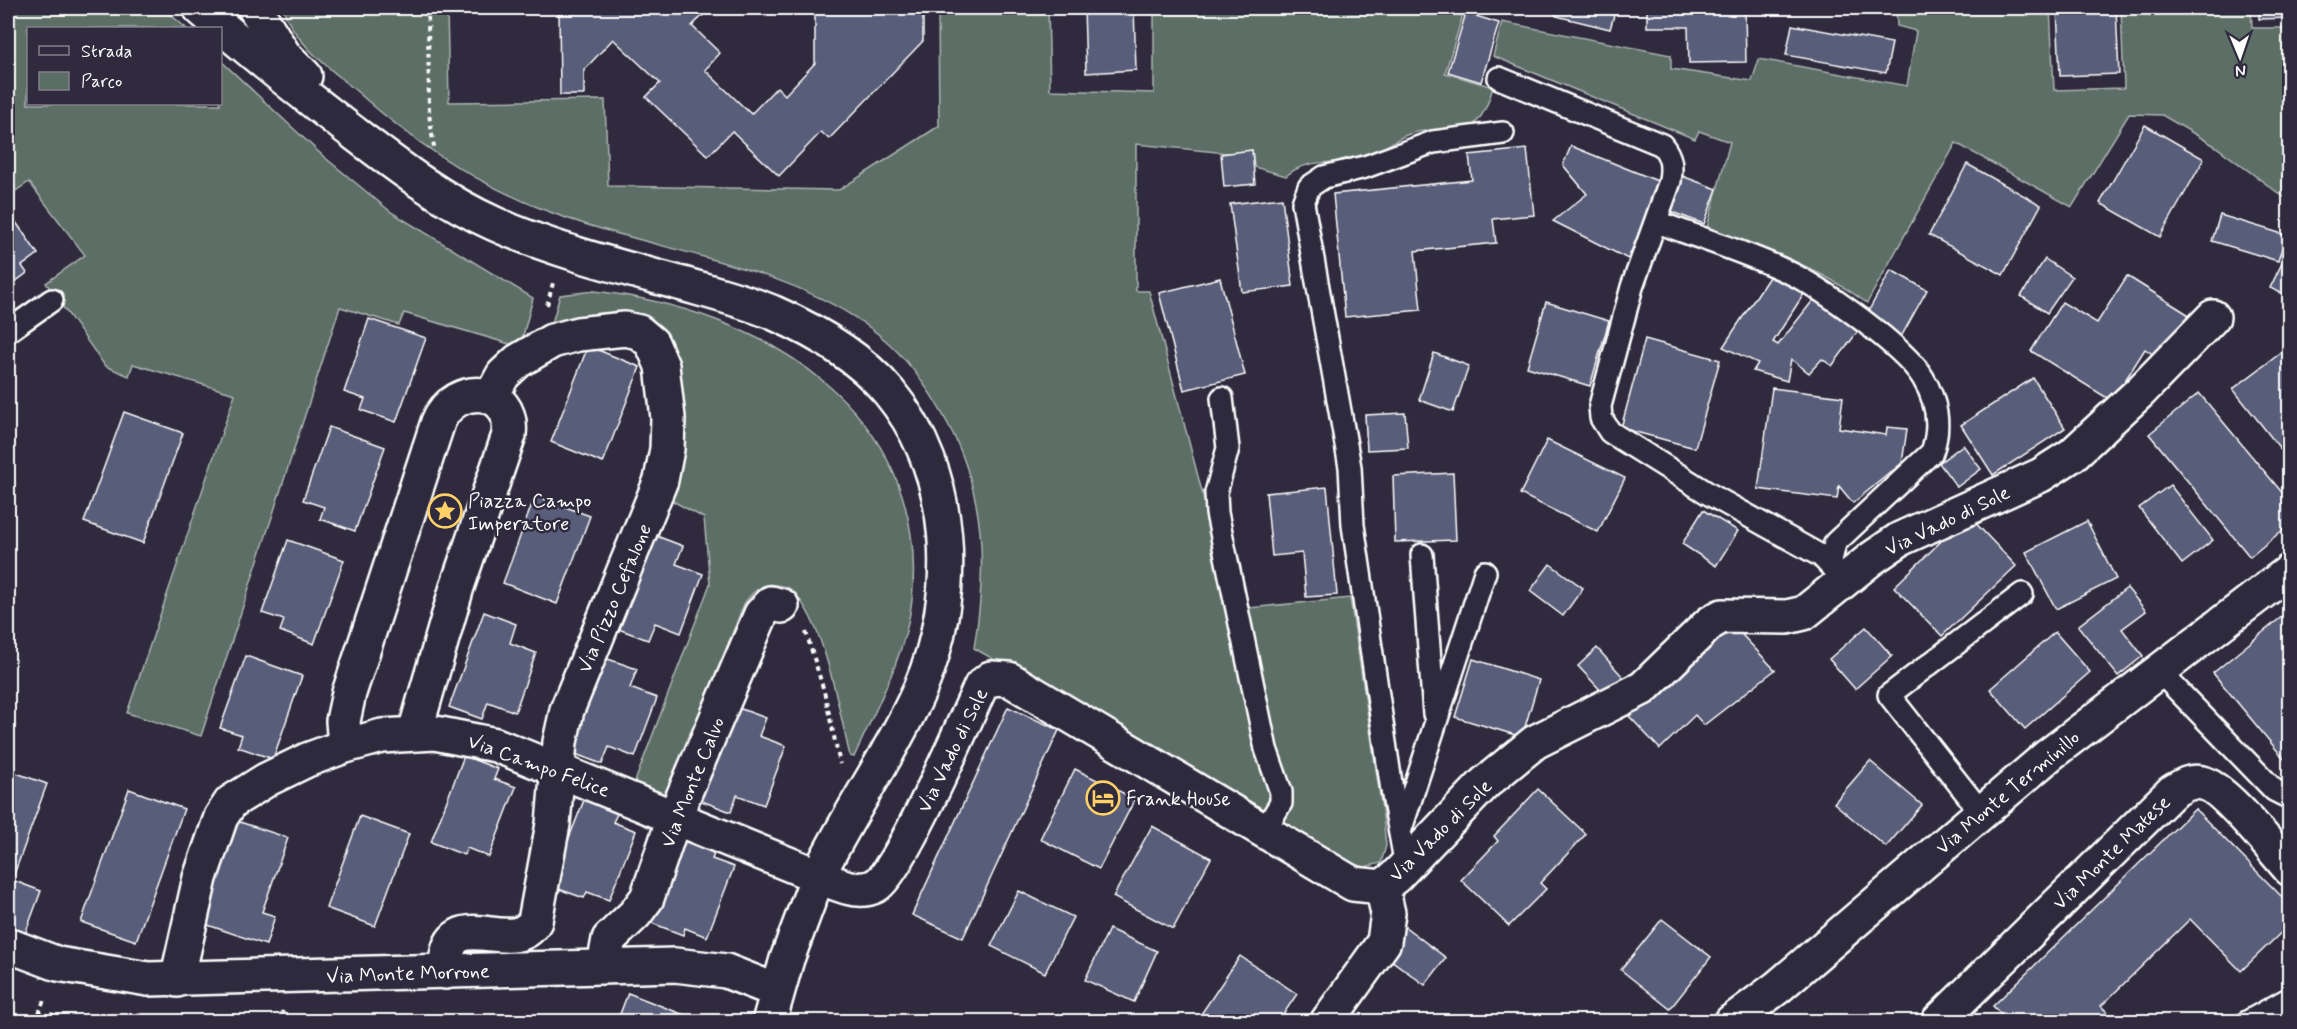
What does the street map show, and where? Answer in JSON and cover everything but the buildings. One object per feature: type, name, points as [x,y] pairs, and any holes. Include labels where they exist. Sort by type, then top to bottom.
[{"type":"street","points":[[200,8],[281,77],[384,156],[468,211],[561,248],[735,298],[775,313],[812,332],[865,368],[889,392],[908,420],[932,471],[945,533],[944,597],[940,626],[921,686],[818,876],[773,1006]]},
{"type":"street","points":[[260,14],[284,55],[384,156]]},
{"type":"street","name":"Via Vado di Sole","points":[[818,876],[855,889],[867,889],[883,881],[929,798],[981,686],[997,677],[1009,679],[1353,884],[1382,887],[1403,850],[1535,742],[1643,687],[1710,623],[1722,616],[1787,617],[1804,613],[1838,573],[1900,539],[2041,475],[2072,455],[2140,392],[2213,317]]},
{"type":"street","name":"Via Pizzo Cefalone","points":[[446,972],[447,950],[455,938],[464,934],[520,934],[530,930],[535,921],[546,871],[559,769],[561,734],[567,710],[661,480],[667,449],[668,409],[659,357],[649,340],[639,332],[626,329],[586,332],[536,349],[513,365],[491,397]]},
{"type":"street","points":[[345,746],[343,721],[352,682],[438,422],[447,406],[462,397],[474,394],[491,397],[505,408],[509,435],[457,587],[415,732]]},
{"type":"street","name":"Via Monte Terminillo","points":[[1731,1022],[1778,987],[2049,755],[2289,571]]},
{"type":"street","name":"Via Monte Calvo","points":[[604,966],[609,939],[635,914],[647,898],[674,818],[761,614],[771,603],[782,606]]},
{"type":"street","name":"Via Campo Felice","points":[[177,980],[191,911],[225,809],[239,796],[266,780],[345,746],[415,732],[475,739],[559,769],[818,876]]},
{"type":"street","name":"Via Monte Matese","points":[[1938,1022],[2172,792],[2188,782],[2204,783],[2220,792],[2289,869]]},
{"type":"street","points":[[1327,1022],[1384,942],[1388,919],[1382,887]]},
{"type":"street","name":"Via Monte Morrone","points":[[8,945],[58,964],[110,974],[177,980],[604,966],[712,968],[773,1006]]},
{"type":"lane","points":[[1499,78],[1662,145],[1669,154],[1672,166],[1657,222],[1632,287],[1600,406],[1601,418],[1610,432],[1709,494],[1821,556],[1838,573]]},
{"type":"lane","points":[[1403,850],[1353,525],[1350,467],[1303,203],[1310,187],[1324,177],[1365,167],[1433,142],[1503,133]]},
{"type":"lane","points":[[1657,222],[1786,271],[1823,291],[1901,354],[1923,376],[1933,400],[1937,420],[1938,436],[1932,452],[1834,543],[1838,573]]},
{"type":"lane","points":[[8,332],[52,300]]},
{"type":"lane","points":[[1222,398],[1228,448],[1216,493],[1217,513],[1266,749],[1281,792],[1281,803],[1264,831]]},
{"type":"lane","points":[[1422,555],[1435,723]]},
{"type":"lane","points":[[1403,850],[1435,723],[1485,572]]},
{"type":"lane","points":[[1981,812],[1889,695],[2022,594]]},
{"type":"lane","points":[[2158,670],[2274,790],[2289,798]]},
{"type":"lane","points":[[2247,1022],[2289,998]]},
{"type":"path","points":[[428,8],[429,114]]},
{"type":"path","points":[[536,349],[561,248]]},
{"type":"path","points":[[782,606],[802,624],[809,640],[842,771],[866,787]]},
{"type":"green space","points":[[8,8],[163,8],[185,27],[27,27],[27,105],[222,105],[222,62],[323,156],[391,212],[533,298],[520,347],[404,313],[399,325],[340,307],[201,736],[127,713],[235,394],[133,364],[129,376],[105,366],[46,283],[85,255],[29,182],[8,196]]},
{"type":"green space","points":[[283,8],[447,8],[449,102],[605,100],[608,186],[839,190],[939,126],[938,8],[1048,8],[1050,90],[1154,93],[1154,10],[1465,8],[1445,73],[1493,87],[1486,107],[1479,119],[1471,126],[1462,129],[1409,134],[1367,157],[1303,166],[1286,176],[1254,167],[1252,150],[1227,153],[1136,144],[1136,291],[1149,291],[1208,514],[1229,610],[1350,598],[1383,816],[1386,846],[1381,863],[1365,867],[1347,862],[974,648],[982,562],[980,533],[970,478],[961,451],[934,399],[909,364],[878,334],[842,310],[803,290],[716,260],[626,236],[542,209],[469,174],[403,130],[328,67],[305,46],[288,21]]},
{"type":"green space","points":[[1896,8],[2050,8],[2054,90],[2124,88],[2121,8],[2251,8],[2252,28],[2289,28],[2289,201],[2215,146],[2162,115],[2129,114],[2072,207],[1956,143],[1867,303],[1810,268],[1770,250],[1707,227],[1730,142],[1699,131],[1695,139],[1493,56],[1502,22],[1671,55],[1671,69],[1752,81],[1759,59],[1907,86],[1916,31],[1897,26]]},
{"type":"green space","points":[[594,291],[657,302],[717,320],[773,347],[823,381],[864,423],[894,474],[911,533],[912,600],[904,640],[897,660],[854,757],[850,756],[835,690],[812,620],[801,601],[789,588],[769,585],[758,589],[744,604],[667,797],[634,784],[710,584],[704,518],[671,500],[678,472],[670,348],[551,327],[560,295]]},
{"type":"place","name":"Piazza Campo Imperatore","points":[[445,511]]},
{"type":"place","name":"Frank House","points":[[1103,798]]}]
